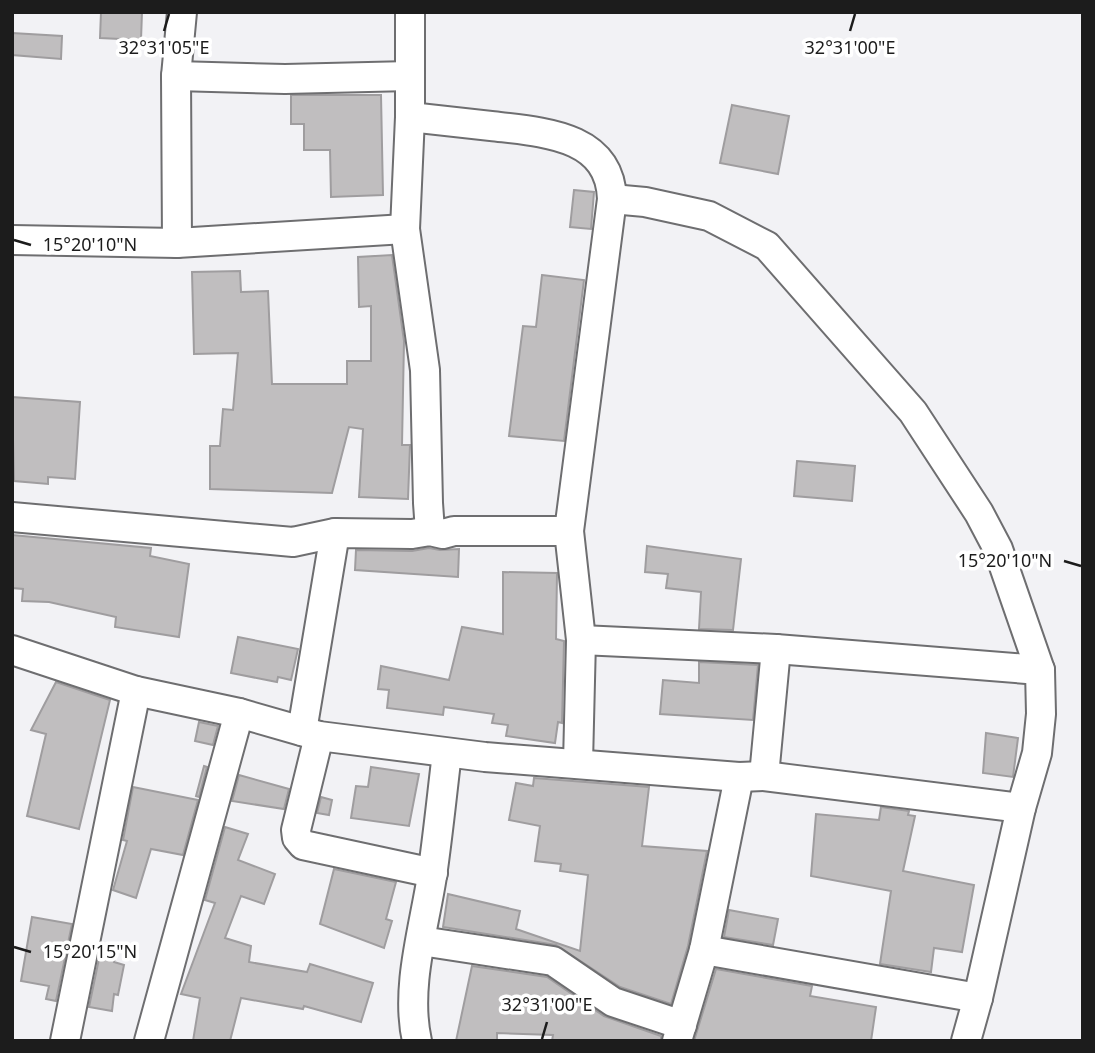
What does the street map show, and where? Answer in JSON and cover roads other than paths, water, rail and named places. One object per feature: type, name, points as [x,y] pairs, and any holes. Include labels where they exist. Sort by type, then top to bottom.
[{"type":"street","points":[[177,243],[176,76],[182,12]]},
{"type":"street","points":[[410,12],[410,117],[405,229],[425,370],[430,531]]},
{"type":"street","points":[[176,76],[285,79],[410,76]]},
{"type":"street","points":[[410,117],[553,133],[584,148],[602,164],[612,181],[612,199],[569,531],[581,640],[578,763]]},
{"type":"street","points":[[612,199],[645,202],[709,216],[767,246],[913,412],[979,513],[998,549],[1040,670],[1041,714],[1037,753],[1021,808],[966,1041]]},
{"type":"street","points":[[12,240],[177,243],[405,229]]},
{"type":"street","points":[[12,517],[293,542],[335,533],[569,531]]},
{"type":"street","points":[[335,533],[297,838],[303,845],[433,873]]},
{"type":"street","points":[[581,640],[776,649],[1040,670]]},
{"type":"street","points":[[421,942],[553,961],[613,1002],[680,1033],[751,777],[776,649]]},
{"type":"street","points":[[12,650],[136,691],[239,713],[310,734],[447,753],[751,777],[1021,808]]},
{"type":"street","points":[[65,1041],[136,691]]},
{"type":"street","points":[[149,1041],[239,713]]},
{"type":"street","points":[[417,1041],[414,1027],[415,982],[433,873],[447,753]]},
{"type":"street","points":[[704,950],[978,998]]}]
